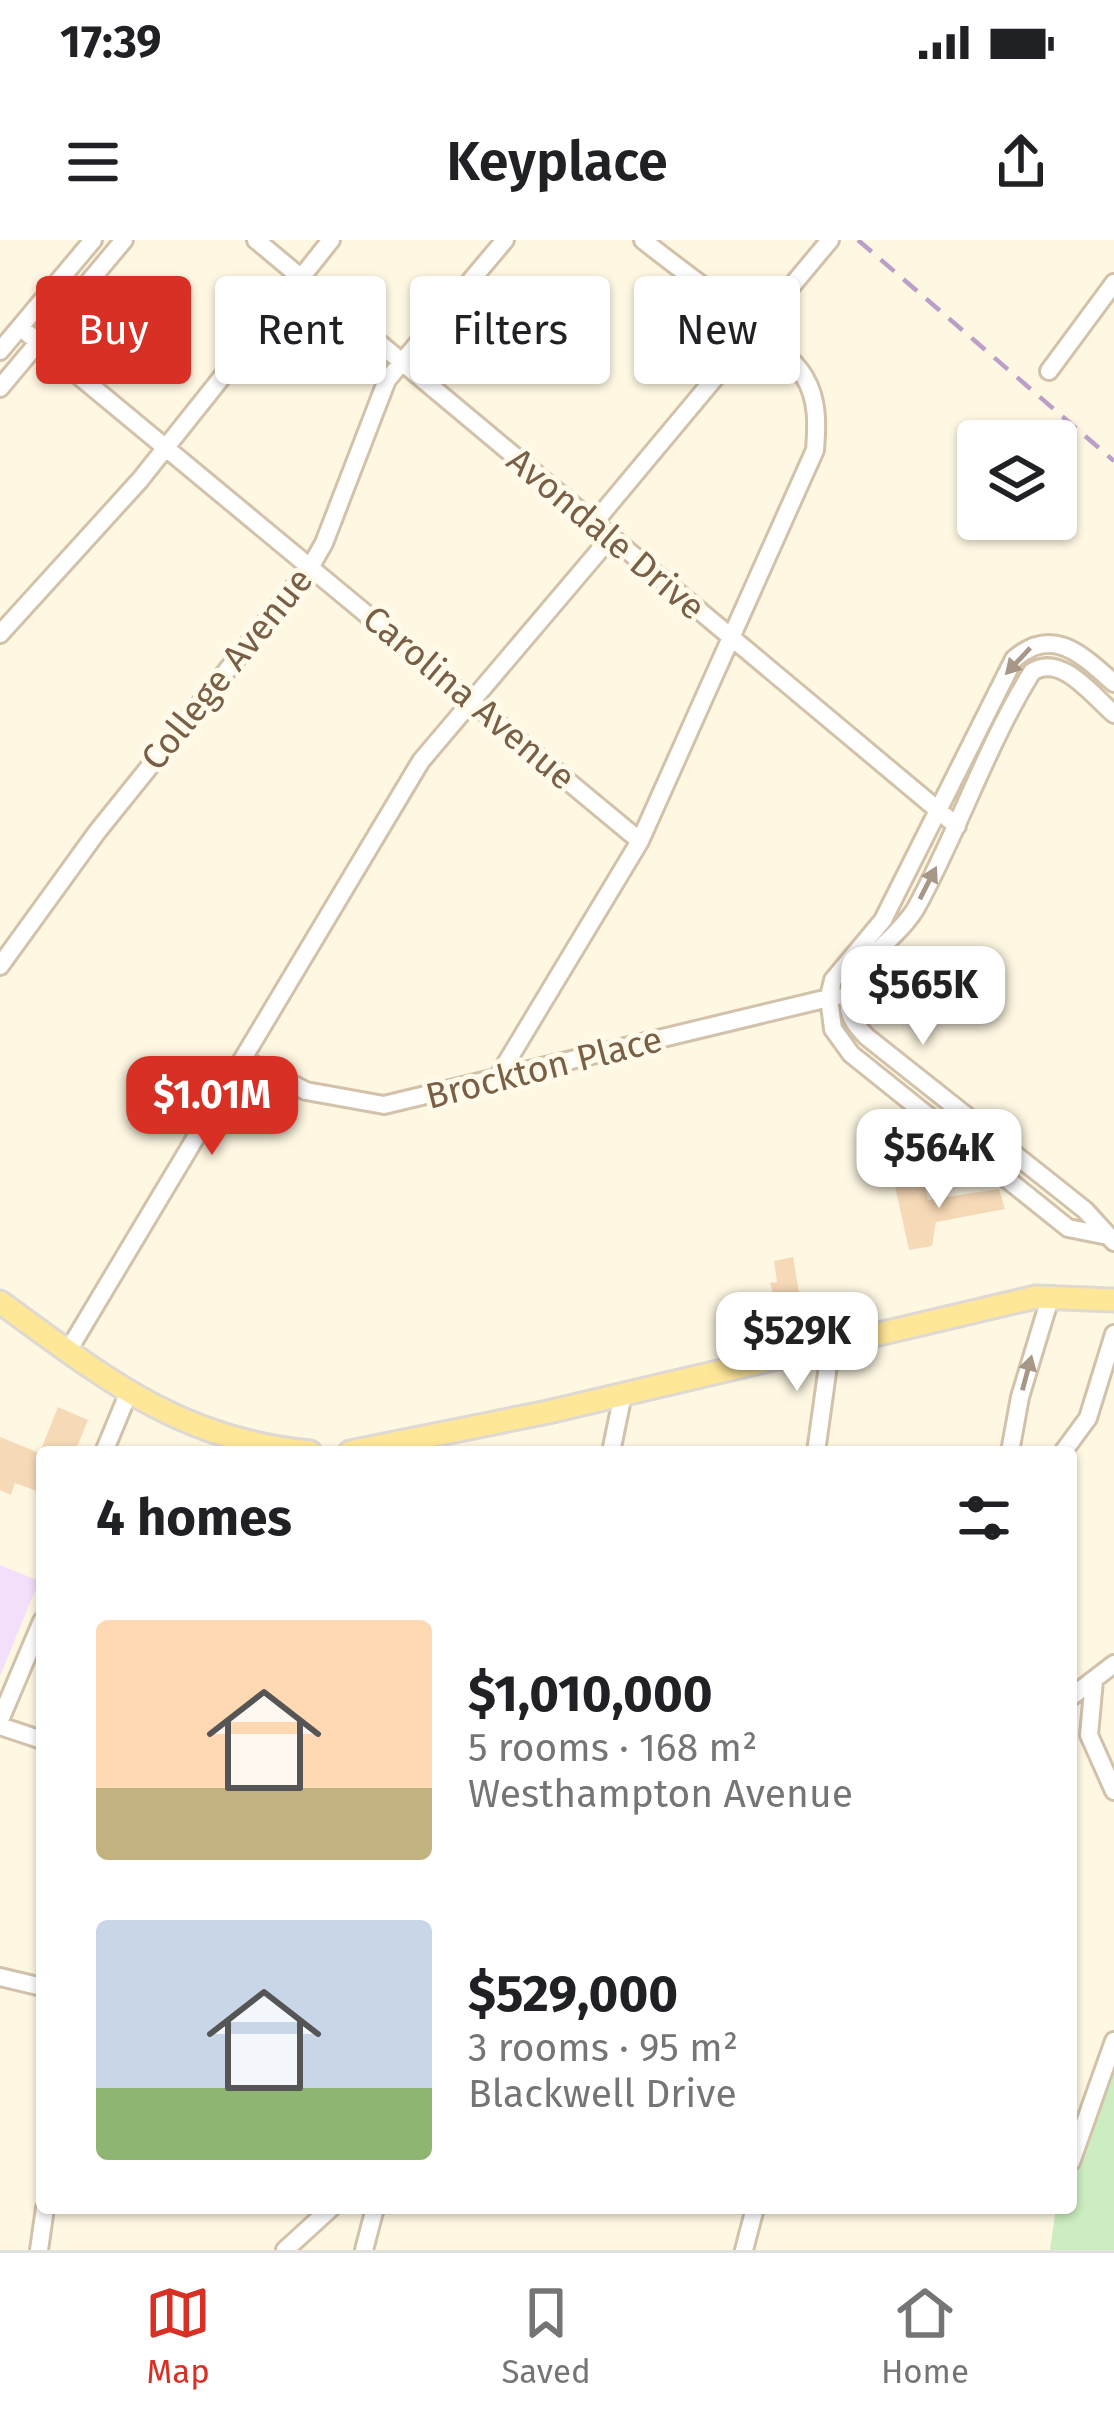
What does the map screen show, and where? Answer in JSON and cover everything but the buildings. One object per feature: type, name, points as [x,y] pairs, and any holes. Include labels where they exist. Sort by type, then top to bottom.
[{"type":"main road","points":[[395,1446],[1052,1295],[1114,1300]]},
{"type":"main road","points":[[0,1303],[128,1394],[213,1434],[278,1446]]},
{"type":"street","points":[[0,351],[94,240]]},
{"type":"street","points":[[93,276],[124,240]]},
{"type":"street","name":"Avondale Drive","points":[[256,240],[298,276]]},
{"type":"street","points":[[304,276],[331,240]]},
{"type":"street","name":"College Avenue","points":[[0,966],[97,832],[311,566],[398,361],[505,240]]},
{"type":"street","points":[[643,240],[688,276]]},
{"type":"street","points":[[799,276],[830,240]]},
{"type":"street","points":[[1049,371],[1114,283]]},
{"type":"street","name":"Carolina Avenue","points":[[20,327],[36,340]]},
{"type":"street","points":[[0,388],[36,342]]},
{"type":"street","name":"Avondale Drive","points":[[386,351],[957,826]]},
{"type":"street","points":[[496,1079],[640,841],[808,472],[817,428],[800,370]]},
{"type":"street","name":"Carolina Avenue","points":[[88,384],[640,841]]},
{"type":"street","points":[[0,634],[217,384]]},
{"type":"street","points":[[593,524],[709,384]]},
{"type":"street","points":[[68,1351],[421,761],[610,538]]},
{"type":"street","points":[[1092,696],[1111,680],[1080,654],[1046,642],[1014,659],[883,920],[842,966],[829,997],[832,1029],[840,1042],[1068,1228],[1108,1238]]},
{"type":"street","points":[[1108,1238],[1085,1210],[856,1027],[850,994],[865,966],[914,911],[1028,677],[1045,665],[1059,668],[1114,714]]},
{"type":"street","points":[[991,700],[1010,714]]},
{"type":"street","name":"Brockton Place","points":[[243,1059],[306,1091],[362,1104],[415,1100],[850,994]]},
{"type":"street","points":[[961,1143],[976,1123]]},
{"type":"street","points":[[1011,1446],[1020,1397],[1052,1295]]},
{"type":"street","points":[[1067,1446],[1088,1418],[1114,1334]]},
{"type":"street","points":[[817,1446],[831,1344]]},
{"type":"street","points":[[106,1446],[128,1394]]},
{"type":"street","points":[[611,1446],[623,1394]]},
{"type":"street","points":[[36,1636],[0,1723],[36,1738]]},
{"type":"street","points":[[1077,1693],[1114,1664]]},
{"type":"street","points":[[1094,1680],[1089,1735],[1114,1791]]},
{"type":"street","points":[[0,1977],[36,1986]]},
{"type":"street","points":[[1077,2145],[1114,2041]]},
{"type":"street","points":[[39,2250],[44,2214]]},
{"type":"street","points":[[285,2250],[324,2214]]},
{"type":"street","points":[[364,2250],[374,2214]]},
{"type":"street","points":[[744,2250],[753,2214]]},
{"type":"shaded area","points":[[0,1565],[36,1580],[36,1588],[0,1676]]},
{"type":"green space","points":[[1114,2040],[1114,2250],[1050,2250],[1055,2214],[1077,2214],[1077,2143]]},
{"type":"railway","points":[[858,240],[1114,461]]}]
